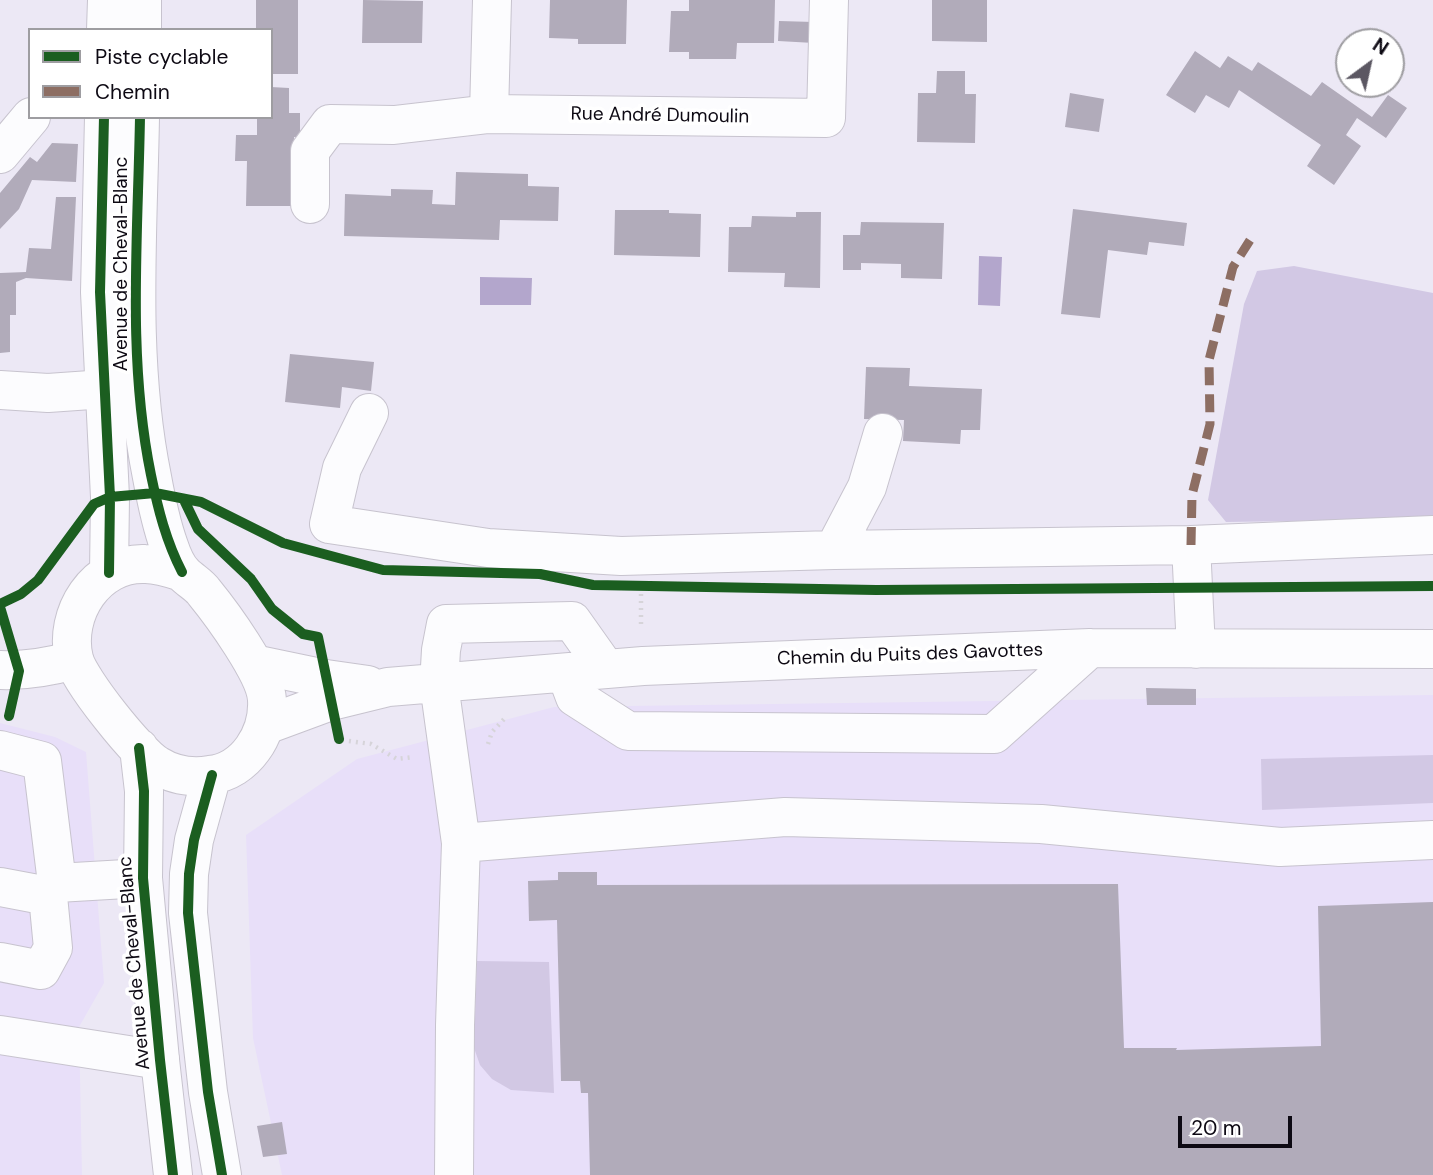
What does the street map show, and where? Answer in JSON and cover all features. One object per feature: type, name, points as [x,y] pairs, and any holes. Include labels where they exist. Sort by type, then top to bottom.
[{"type":"street","points":[[106,28],[107,0]]},
{"type":"street","points":[[142,0],[142,28]]},
{"type":"street","points":[[310,204],[310,151],[330,124],[394,125],[489,114],[492,0]]},
{"type":"street","name":"Rue André Dumoulin","points":[[489,114],[826,118],[829,0]]},
{"type":"street","points":[[0,154],[28,119]]},
{"type":"street","name":"Avenue de Cheval-Blanc","points":[[104,119],[100,292],[110,498],[109,573]]},
{"type":"street","name":"Avenue de Cheval-Blanc","points":[[140,119],[136,347],[143,434],[169,545],[182,572],[203,590],[254,664],[268,698],[266,725]]},
{"type":"street","points":[[0,390],[48,393],[105,389]]},
{"type":"street","points":[[369,413],[342,468],[329,524],[488,548],[621,556],[1191,545],[1433,536]]},
{"type":"street","points":[[834,550],[867,486],[883,433]]},
{"type":"street","points":[[1191,545],[1196,649]]},
{"type":"street","points":[[182,572],[143,563],[125,566],[109,573],[88,590],[78,608],[72,629],[74,660],[86,684],[156,765],[182,775],[212,775],[231,768],[250,754],[266,725]]},
{"type":"street","points":[[454,1175],[455,1025],[461,843],[439,684],[446,624],[572,621],[606,669]]},
{"type":"street","points":[[566,673],[575,697],[628,731],[994,734],[1090,648]]},
{"type":"street","name":"Chemin du Puits des Gavottes","points":[[266,725],[331,701],[388,687],[606,669],[1090,648],[1433,649]]},
{"type":"street","points":[[0,670],[19,671],[51,667],[74,660]]},
{"type":"street","name":"Chemin du Puits des Gavottes","points":[[254,664],[326,679],[388,687]]},
{"type":"street","name":"Avenue de Cheval-Blanc","points":[[139,748],[144,791],[143,878],[173,1175]]},
{"type":"street","points":[[0,750],[42,761],[52,889],[53,948],[41,970],[0,962]]},
{"type":"street","points":[[212,775],[194,840],[188,874],[188,913],[208,1092],[222,1175]]},
{"type":"street","points":[[461,843],[785,817],[1041,824],[1280,847],[1433,840]]},
{"type":"street","points":[[0,887],[52,889],[143,878]]},
{"type":"street","points":[[0,1035],[160,1060]]},
{"type":"path","points":[[629,586],[654,587]]},
{"type":"shaded area","points":[[979,256],[1002,257],[1000,306],[978,305]]},
{"type":"shaded area","points":[[1294,266],[1433,293],[1433,519],[1226,522],[1208,500],[1244,304],[1257,271]]},
{"type":"shaded area","points":[[480,277],[532,278],[531,305],[480,305]]},
{"type":"shaded area","points":[[1433,695],[1433,1175],[282,1175],[253,1038],[246,835],[357,759],[554,707]]},
{"type":"shaded area","points":[[0,723],[55,737],[86,752],[104,983],[79,1027],[82,1175],[0,1175]]},
{"type":"shaded area","points":[[1433,755],[1433,803],[1262,810],[1261,759]]},
{"type":"shaded area","points":[[477,961],[549,962],[554,1093],[511,1090],[492,1079],[480,1065],[474,1048]]},
{"type":"building","points":[[256,0],[298,0],[298,74],[273,74],[273,28],[256,28]]},
{"type":"building","points":[[363,0],[423,1],[422,43],[362,43]]},
{"type":"building","points":[[550,0],[627,0],[626,44],[578,44],[578,39],[549,38]]},
{"type":"building","points":[[689,0],[775,0],[774,43],[737,43],[736,59],[689,59],[689,52],[669,52],[671,11],[689,11]]},
{"type":"building","points":[[932,0],[987,0],[987,42],[932,41]]},
{"type":"building","points":[[779,21],[814,22],[814,43],[778,41]]},
{"type":"building","points":[[1195,51],[1220,68],[1228,56],[1252,71],[1258,62],[1311,96],[1322,82],[1335,91],[1335,98],[1345,98],[1372,117],[1386,98],[1392,98],[1407,108],[1386,138],[1357,118],[1346,135],[1361,146],[1334,185],[1307,166],[1321,145],[1239,90],[1229,108],[1206,95],[1195,113],[1166,95]]},
{"type":"building","points":[[937,71],[965,71],[965,94],[976,94],[975,143],[917,142],[918,93],[936,93]]},
{"type":"building","points":[[273,87],[289,88],[289,113],[300,113],[300,137],[294,137],[293,206],[246,206],[247,161],[235,161],[236,135],[257,135],[257,119],[273,119]]},
{"type":"building","points":[[1070,93],[1104,99],[1099,132],[1065,127]]},
{"type":"building","points":[[52,143],[78,144],[76,182],[32,180],[19,209],[0,229],[0,193],[30,157],[37,162]]},
{"type":"building","points":[[456,172],[528,174],[528,186],[559,187],[558,221],[500,220],[499,240],[344,236],[345,194],[391,196],[391,189],[433,190],[432,204],[455,205]]},
{"type":"building","points":[[56,197],[76,197],[72,281],[26,278],[16,282],[16,315],[10,315],[10,352],[0,353],[0,273],[26,272],[29,248],[51,249]]},
{"type":"building","points":[[1073,209],[1187,223],[1184,246],[1149,242],[1147,255],[1108,250],[1100,318],[1061,314]]},
{"type":"building","points":[[615,210],[669,210],[669,213],[701,214],[700,257],[614,255]]},
{"type":"building","points":[[796,212],[821,212],[820,288],[784,287],[785,273],[728,272],[729,227],[751,227],[752,216],[796,217]]},
{"type":"building","points":[[861,222],[944,223],[942,279],[901,278],[901,264],[861,263],[861,270],[843,270],[843,235],[860,235]]},
{"type":"building","points":[[290,354],[374,362],[371,391],[342,387],[340,408],[285,402]]},
{"type":"building","points":[[866,367],[910,368],[909,386],[982,389],[980,430],[961,430],[960,444],[903,441],[904,420],[864,419]]},
{"type":"building","points":[[1146,688],[1196,689],[1196,705],[1147,705]]},
{"type":"building","points":[[558,872],[597,872],[597,885],[1118,884],[1124,1048],[1177,1048],[1176,1050],[1321,1046],[1318,906],[1433,902],[1433,1175],[590,1175],[588,1093],[581,1093],[580,1081],[561,1081],[557,920],[529,921],[528,881],[558,880]]},
{"type":"building","points":[[282,1122],[287,1154],[263,1157],[257,1126]]},
{"type":"marked path","points":[[1191,545],[1192,495],[1210,424],[1209,360],[1233,267],[1252,237]]},
{"type":"cycle path","points":[[104,119],[100,292],[110,497],[109,573]]},
{"type":"cycle path","points":[[140,119],[136,252],[139,387],[151,475],[167,537],[182,572]]},
{"type":"cycle path","points":[[0,604],[21,594],[38,580],[94,504],[110,497],[155,493],[201,502],[283,543],[383,570],[540,574],[593,585],[876,590],[1433,586]]},
{"type":"cycle path","points":[[184,500],[198,529],[251,579],[272,609],[303,634],[318,637],[339,739]]},
{"type":"cycle path","points":[[0,607],[19,671],[9,716]]},
{"type":"cycle path","points":[[139,748],[144,791],[143,878],[173,1175]]},
{"type":"cycle path","points":[[212,775],[194,840],[189,874],[188,913],[208,1092],[222,1175]]}]
